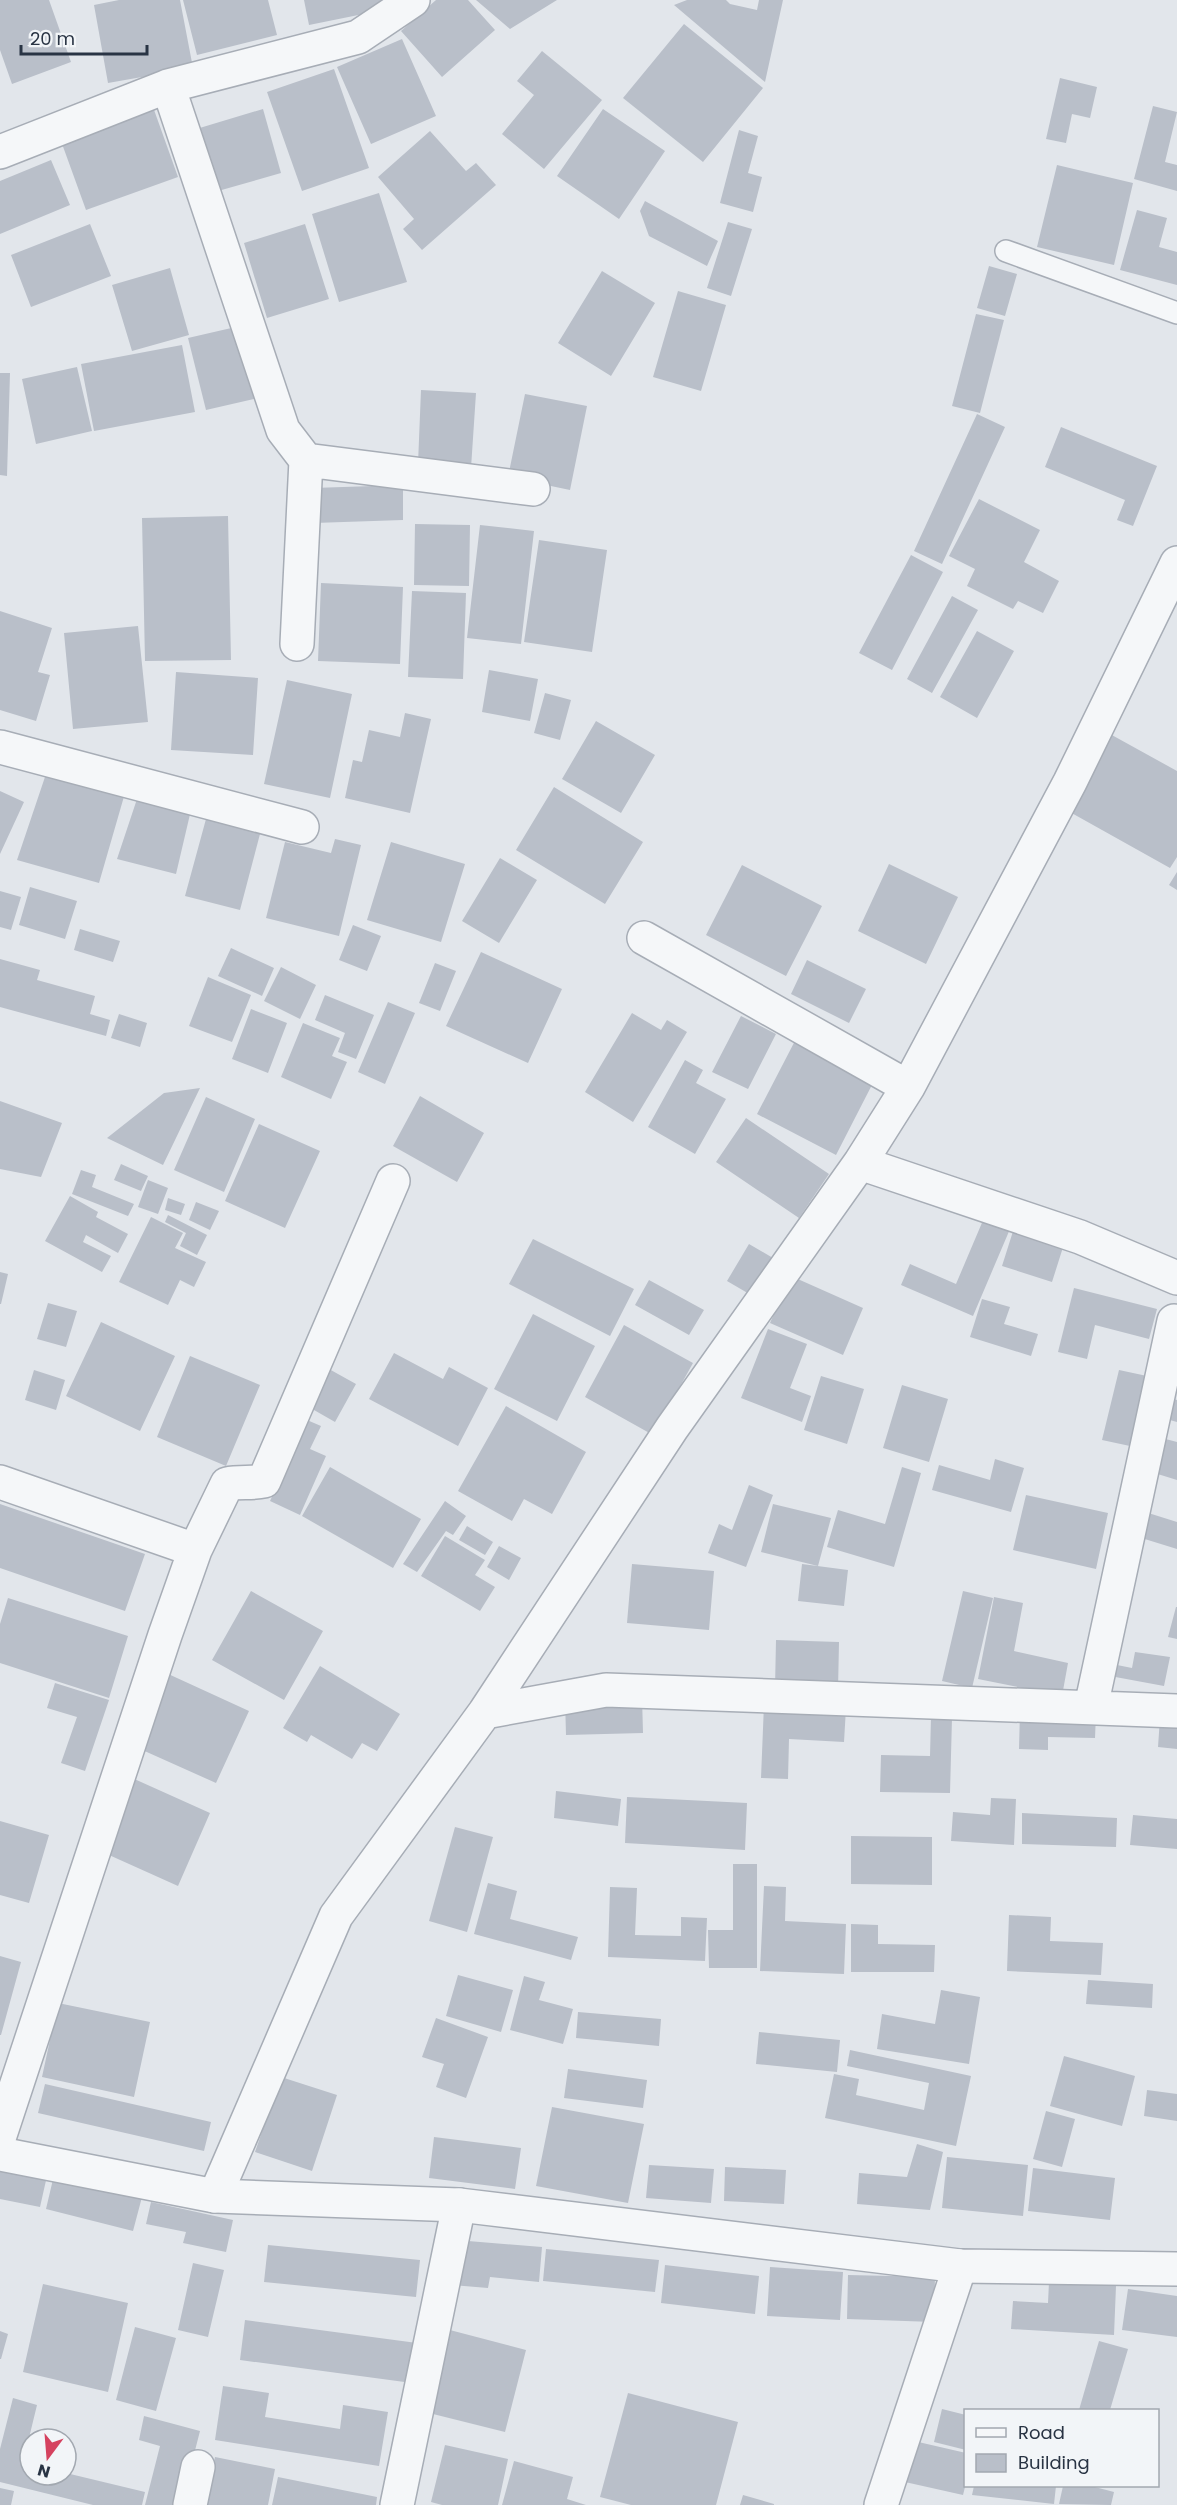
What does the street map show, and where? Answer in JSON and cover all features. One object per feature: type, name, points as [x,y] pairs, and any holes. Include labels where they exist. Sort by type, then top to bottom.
[{"type":"street","points":[[0,152],[168,86],[358,37],[413,0]]},
{"type":"street","points":[[168,86],[283,430],[306,460],[297,644]]},
{"type":"street","points":[[306,460],[533,489]]},
{"type":"street","points":[[215,2196],[336,1916],[485,1712],[672,1428],[860,1163],[908,1087],[1070,782],[1176,569]]},
{"type":"street","points":[[0,747],[302,827]]},
{"type":"street","points":[[644,938],[908,1087]]},
{"type":"street","points":[[860,1163],[1080,1237],[1177,1278]]},
{"type":"street","points":[[0,2135],[165,1635],[195,1551],[227,1484],[239,1481],[251,1484],[264,1481],[393,1181]]},
{"type":"street","points":[[1091,1707],[1174,1321]]},
{"type":"street","points":[[0,1482],[195,1551]]},
{"type":"street","points":[[485,1712],[606,1689],[1177,1711]]},
{"type":"street","points":[[0,2154],[215,2196],[459,2205],[960,2266],[1177,2269]]},
{"type":"street","points":[[397,2505],[459,2205]]},
{"type":"street","points":[[881,2505],[960,2266]]},
{"type":"street","points":[[190,2505],[198,2467]]},
{"type":"lane","points":[[1006,251],[1177,313]]},
{"type":"building","points":[[0,0],[49,0],[71,62],[12,84],[0,50]]},
{"type":"building","points":[[119,0],[180,0],[193,68],[108,83],[94,5]]},
{"type":"building","points":[[183,0],[268,0],[277,35],[197,55]]},
{"type":"building","points":[[304,0],[386,0],[388,9],[309,25]]},
{"type":"building","points":[[436,0],[468,0],[495,30],[442,77],[401,31]]},
{"type":"building","points":[[476,0],[557,0],[510,29]]},
{"type":"building","points":[[687,0],[726,0],[730,4],[757,10],[759,0],[783,0],[765,82],[674,5]]},
{"type":"building","points":[[684,24],[763,88],[703,162],[623,98]]},
{"type":"building","points":[[402,39],[436,116],[371,144],[337,67]]},
{"type":"building","points":[[542,51],[602,100],[544,169],[502,134],[534,95],[517,81]]},
{"type":"building","points":[[334,69],[369,168],[302,191],[267,92]]},
{"type":"building","points":[[1060,78],[1097,87],[1090,118],[1072,114],[1066,143],[1046,139]]},
{"type":"building","points":[[1153,106],[1177,112],[1165,162],[1177,165],[1177,191],[1134,179]]},
{"type":"building","points":[[153,107],[178,177],[86,210],[61,141]]},
{"type":"building","points":[[263,109],[281,173],[211,193],[193,130]]},
{"type":"building","points":[[603,109],[665,151],[619,219],[557,176]]},
{"type":"building","points":[[739,130],[758,136],[748,173],[762,177],[753,212],[720,203]]},
{"type":"building","points":[[430,131],[466,171],[476,163],[496,185],[422,250],[403,229],[414,219],[378,177]]},
{"type":"building","points":[[51,160],[70,205],[0,234],[0,181]]},
{"type":"building","points":[[1057,165],[1133,183],[1114,265],[1037,247]]},
{"type":"building","points":[[379,193],[407,282],[339,302],[312,214]]},
{"type":"building","points":[[645,201],[718,241],[707,266],[649,236],[640,211]]},
{"type":"building","points":[[1137,210],[1167,218],[1159,247],[1177,252],[1177,285],[1120,270]]},
{"type":"building","points":[[728,222],[752,229],[731,296],[707,288]]},
{"type":"building","points":[[90,224],[111,276],[31,307],[11,255]]},
{"type":"building","points":[[305,224],[329,299],[267,318],[244,243]]},
{"type":"building","points":[[989,266],[1017,274],[1005,316],[977,308]]},
{"type":"building","points":[[170,268],[189,335],[132,351],[112,285]]},
{"type":"building","points":[[602,271],[655,303],[611,376],[558,343]]},
{"type":"building","points":[[678,291],[726,305],[701,391],[653,377]]},
{"type":"building","points":[[976,314],[1004,320],[980,413],[952,406]]},
{"type":"building","points":[[240,326],[258,398],[206,410],[188,338]]},
{"type":"building","points":[[182,345],[195,412],[94,431],[81,364]]},
{"type":"building","points":[[77,367],[92,431],[36,444],[22,379]]},
{"type":"building","points":[[0,373],[10,373],[7,476],[0,475]]},
{"type":"building","points":[[421,390],[476,393],[471,468],[418,464]]},
{"type":"building","points":[[525,394],[587,406],[570,490],[508,477]]},
{"type":"building","points":[[977,414],[1005,427],[942,564],[914,551]]},
{"type":"building","points":[[1061,427],[1157,466],[1133,526],[1117,520],[1125,500],[1045,467]]},
{"type":"building","points":[[403,485],[403,520],[314,523],[313,488]]},
{"type":"building","points":[[979,499],[1040,530],[1024,562],[1059,581],[1043,613],[1018,601],[1013,609],[967,586],[975,569],[949,556]]},
{"type":"building","points":[[228,516],[231,660],[145,661],[142,518]]},
{"type":"building","points":[[415,524],[470,525],[469,586],[414,585]]},
{"type":"building","points":[[480,525],[534,531],[521,644],[467,638]]},
{"type":"building","points":[[539,540],[607,550],[592,652],[524,642]]},
{"type":"building","points":[[911,555],[943,572],[892,670],[859,653]]},
{"type":"building","points":[[321,583],[403,587],[400,664],[318,661]]},
{"type":"building","points":[[412,591],[466,593],[463,679],[408,677]]},
{"type":"building","points":[[952,596],[978,610],[932,693],[907,679]]},
{"type":"building","points":[[0,611],[52,628],[38,672],[50,675],[36,721],[0,710]]},
{"type":"building","points":[[138,626],[148,722],[73,729],[64,633]]},
{"type":"building","points":[[977,631],[1014,651],[977,718],[940,697]]},
{"type":"building","points":[[489,670],[538,679],[530,721],[482,712]]},
{"type":"building","points":[[176,672],[258,678],[253,755],[171,750]]},
{"type":"building","points":[[287,680],[352,694],[330,798],[264,784]]},
{"type":"building","points":[[545,693],[571,700],[560,740],[534,733]]},
{"type":"building","points":[[405,713],[431,719],[410,813],[345,798],[353,760],[362,762],[369,730],[400,737]]},
{"type":"building","points":[[596,721],[655,755],[621,813],[562,779]]},
{"type":"building","points":[[1110,734],[1177,771],[1177,857],[1170,868],[1068,811]]},
{"type":"building","points":[[47,771],[125,793],[99,883],[17,860]]},
{"type":"building","points":[[554,787],[643,842],[605,904],[516,850]]},
{"type":"building","points":[[0,791],[24,802],[0,854]]},
{"type":"building","points":[[139,793],[191,810],[176,874],[117,859]]},
{"type":"building","points":[[206,819],[260,834],[240,910],[185,896]]},
{"type":"building","points":[[335,839],[361,845],[339,936],[266,918],[285,842],[331,853]]},
{"type":"building","points":[[391,842],[465,864],[441,942],[367,920]]},
{"type":"building","points":[[500,858],[537,880],[499,943],[462,921]]},
{"type":"building","points":[[889,864],[958,897],[926,964],[858,931]]},
{"type":"building","points":[[742,865],[822,906],[786,976],[706,935]]},
{"type":"building","points":[[1177,872],[1177,890],[1169,885]]},
{"type":"building","points":[[30,887],[77,901],[65,939],[19,925]]},
{"type":"building","points":[[0,891],[21,897],[11,930],[0,927]]},
{"type":"building","points":[[353,925],[381,936],[367,971],[339,960]]},
{"type":"building","points":[[80,929],[120,941],[113,962],[74,950]]},
{"type":"building","points":[[231,948],[274,968],[262,996],[218,976]]},
{"type":"building","points":[[481,952],[562,989],[528,1063],[446,1026]]},
{"type":"building","points":[[0,959],[40,970],[37,980],[95,996],[90,1014],[110,1020],[106,1036],[0,1007]]},
{"type":"building","points":[[807,960],[866,989],[849,1023],[791,994]]},
{"type":"building","points":[[435,963],[456,971],[440,1011],[419,1003]]},
{"type":"building","points":[[281,967],[316,985],[300,1019],[264,1001]]},
{"type":"building","points":[[208,977],[251,995],[232,1042],[189,1026]]},
{"type":"building","points":[[325,995],[374,1015],[356,1059],[338,1052],[345,1033],[315,1020]]},
{"type":"building","points":[[388,1002],[415,1013],[385,1084],[358,1072]]},
{"type":"building","points":[[251,1009],[287,1023],[268,1073],[232,1059]]},
{"type":"building","points":[[632,1013],[661,1030],[667,1020],[687,1032],[633,1122],[585,1092]]},
{"type":"building","points":[[119,1014],[147,1023],[140,1047],[111,1038]]},
{"type":"building","points":[[741,1016],[776,1034],[748,1089],[712,1072]]},
{"type":"building","points":[[303,1023],[340,1038],[332,1056],[347,1062],[331,1099],[281,1077]]},
{"type":"building","points":[[797,1037],[876,1077],[836,1155],[757,1114]]},
{"type":"building","points":[[685,1060],[703,1070],[696,1083],[726,1099],[695,1154],[648,1127]]},
{"type":"building","points":[[200,1088],[163,1165],[107,1138],[164,1093]]},
{"type":"building","points":[[420,1096],[484,1133],[457,1182],[393,1146]]},
{"type":"building","points":[[206,1097],[255,1119],[224,1192],[174,1170]]},
{"type":"building","points":[[0,1101],[62,1123],[41,1177],[0,1169]]},
{"type":"building","points":[[746,1118],[829,1174],[799,1218],[716,1162]]},
{"type":"building","points":[[259,1124],[320,1151],[285,1228],[225,1201]]},
{"type":"building","points":[[121,1164],[148,1176],[141,1191],[114,1180]]},
{"type":"building","points":[[81,1170],[96,1175],[92,1187],[134,1204],[128,1216],[72,1194]]},
{"type":"building","points":[[148,1180],[168,1188],[158,1214],[138,1207]]},
{"type":"building","points":[[70,1196],[98,1212],[96,1217],[128,1234],[118,1253],[86,1235],[83,1242],[111,1256],[102,1272],[45,1241]]},
{"type":"building","points":[[168,1198],[185,1204],[181,1215],[165,1210]]},
{"type":"building","points":[[196,1202],[219,1211],[210,1230],[189,1220]]},
{"type":"building","points":[[168,1215],[207,1235],[197,1255],[180,1246],[186,1233],[165,1222]]},
{"type":"building","points":[[151,1217],[183,1233],[175,1248],[206,1262],[194,1287],[180,1280],[168,1305],[119,1282]]},
{"type":"building","points":[[984,1218],[1010,1229],[973,1316],[901,1285],[910,1264],[956,1284]]},
{"type":"building","points":[[1015,1225],[1065,1241],[1052,1282],[1002,1266]]},
{"type":"building","points":[[533,1239],[634,1289],[610,1336],[509,1284]]},
{"type":"building","points":[[749,1244],[773,1258],[751,1295],[727,1281]]},
{"type":"building","points":[[0,1272],[8,1274],[1,1304],[0,1304]]},
{"type":"building","points":[[791,1276],[863,1308],[843,1355],[770,1323]]},
{"type":"building","points":[[649,1280],[704,1310],[689,1335],[635,1305]]},
{"type":"building","points":[[1074,1288],[1157,1309],[1149,1339],[1095,1325],[1087,1359],[1058,1352]]},
{"type":"building","points":[[982,1299],[1010,1307],[1004,1324],[1038,1334],[1031,1356],[970,1337]]},
{"type":"building","points":[[48,1303],[77,1311],[66,1347],[37,1339]]},
{"type":"building","points":[[533,1314],[595,1346],[557,1421],[494,1389]]},
{"type":"building","points":[[101,1322],[175,1356],[140,1431],[66,1396]]},
{"type":"building","points":[[624,1325],[693,1363],[653,1435],[585,1397]]},
{"type":"building","points":[[768,1329],[807,1344],[790,1388],[811,1396],[802,1422],[741,1398]]},
{"type":"building","points":[[394,1353],[443,1379],[449,1367],[488,1388],[458,1446],[369,1399]]},
{"type":"building","points":[[190,1356],[260,1385],[226,1466],[157,1437]]},
{"type":"building","points":[[329,1369],[356,1384],[335,1422],[307,1406]]},
{"type":"building","points":[[34,1370],[65,1380],[56,1410],[25,1400]]},
{"type":"building","points":[[1119,1370],[1147,1376],[1130,1446],[1102,1440]]},
{"type":"building","points":[[821,1376],[864,1389],[847,1444],[804,1430]]},
{"type":"building","points":[[902,1385],[948,1399],[929,1462],[883,1448]]},
{"type":"building","points":[[1166,1397],[1177,1400],[1177,1422],[1159,1417]]},
{"type":"building","points":[[506,1406],[586,1452],[552,1514],[524,1499],[512,1521],[458,1491]]},
{"type":"building","points":[[307,1420],[321,1426],[310,1449],[326,1456],[300,1515],[270,1501]]},
{"type":"building","points":[[1158,1437],[1177,1442],[1177,1480],[1148,1471]]},
{"type":"building","points":[[995,1459],[1024,1468],[1011,1512],[932,1490],[939,1465],[990,1480]]},
{"type":"building","points":[[330,1467],[421,1519],[393,1568],[302,1516]]},
{"type":"building","points":[[902,1467],[921,1473],[894,1567],[827,1547],[838,1510],[885,1524]]},
{"type":"building","points":[[749,1485],[773,1495],[746,1567],[708,1553],[719,1524],[732,1530]]},
{"type":"building","points":[[1026,1495],[1108,1513],[1096,1569],[1013,1550]]},
{"type":"building","points":[[445,1501],[466,1516],[453,1535],[446,1531],[417,1572],[403,1564]]},
{"type":"building","points":[[0,1504],[145,1554],[125,1611],[0,1568]]},
{"type":"building","points":[[773,1504],[831,1518],[818,1566],[761,1552]]},
{"type":"building","points":[[1142,1511],[1177,1522],[1177,1549],[1135,1536]]},
{"type":"building","points":[[467,1526],[493,1542],[485,1555],[459,1540]]},
{"type":"building","points":[[445,1536],[485,1560],[475,1575],[495,1587],[480,1611],[421,1576]]},
{"type":"building","points":[[499,1546],[521,1558],[509,1580],[487,1567]]},
{"type":"building","points":[[632,1564],[714,1571],[709,1630],[627,1623]]},
{"type":"building","points":[[802,1564],[848,1570],[844,1606],[798,1601]]},
{"type":"building","points":[[251,1591],[323,1631],[284,1700],[212,1660]]},
{"type":"building","points":[[963,1591],[993,1598],[972,1688],[942,1681]]},
{"type":"building","points":[[994,1597],[1023,1603],[1014,1651],[1068,1663],[1062,1696],[978,1679]]},
{"type":"building","points":[[8,1598],[128,1636],[109,1698],[0,1663],[0,1624]]},
{"type":"building","points":[[1177,1607],[1177,1639],[1168,1637]]},
{"type":"building","points":[[776,1640],[839,1642],[838,1690],[775,1688]]},
{"type":"building","points":[[1135,1652],[1170,1657],[1164,1686],[1110,1676],[1112,1664],[1132,1668]]},
{"type":"building","points":[[320,1666],[400,1714],[377,1751],[362,1743],[352,1759],[311,1735],[307,1742],[283,1728]]},
{"type":"building","points":[[153,1667],[249,1711],[216,1783],[120,1740]]},
{"type":"building","points":[[55,1683],[109,1700],[85,1771],[61,1763],[77,1717],[47,1708]]},
{"type":"building","points":[[642,1697],[643,1733],[566,1735],[565,1699]]},
{"type":"building","points":[[764,1704],[846,1708],[844,1742],[789,1739],[788,1779],[761,1778]]},
{"type":"building","points":[[1020,1711],[1096,1714],[1095,1738],[1048,1737],[1048,1750],[1019,1749]]},
{"type":"building","points":[[931,1717],[952,1718],[950,1793],[880,1792],[881,1755],[930,1756]]},
{"type":"building","points":[[1160,1718],[1177,1719],[1177,1749],[1158,1747]]},
{"type":"building","points":[[121,1773],[210,1813],[178,1886],[89,1846]]},
{"type":"building","points":[[556,1791],[621,1799],[618,1826],[554,1818]]},
{"type":"building","points":[[627,1797],[747,1803],[745,1850],[625,1843]]},
{"type":"building","points":[[991,1798],[1016,1799],[1014,1845],[951,1841],[953,1812],[990,1815]]},
{"type":"building","points":[[1022,1813],[1117,1818],[1116,1847],[1022,1844]]},
{"type":"building","points":[[1133,1815],[1177,1819],[1177,1849],[1130,1845]]},
{"type":"building","points":[[0,1821],[49,1835],[29,1903],[0,1895]]},
{"type":"building","points":[[455,1827],[493,1837],[467,1932],[429,1921]]},
{"type":"building","points":[[851,1836],[932,1837],[932,1885],[851,1884]]},
{"type":"building","points":[[733,1864],[757,1864],[757,1968],[709,1968],[708,1930],[733,1930]]},
{"type":"building","points":[[488,1883],[517,1891],[510,1919],[578,1937],[571,1960],[474,1934]]},
{"type":"building","points":[[764,1886],[786,1887],[785,1921],[846,1924],[844,1974],[760,1971]]},
{"type":"building","points":[[610,1887],[637,1888],[635,1935],[681,1936],[681,1917],[707,1918],[705,1961],[608,1957]]},
{"type":"building","points":[[1009,1915],[1051,1917],[1050,1941],[1103,1943],[1101,1975],[1007,1971]]},
{"type":"building","points":[[851,1924],[878,1925],[878,1944],[935,1945],[934,1972],[851,1972]]},
{"type":"building","points":[[0,1956],[21,1962],[1,2035],[0,2035]]},
{"type":"building","points":[[458,1975],[513,1990],[501,2032],[446,2016]]},
{"type":"building","points":[[524,1976],[545,1982],[539,2000],[573,2009],[563,2044],[510,2030]]},
{"type":"building","points":[[1088,1980],[1153,1984],[1152,2008],[1086,2004]]},
{"type":"building","points":[[941,1990],[980,1997],[969,2064],[877,2049],[882,2014],[935,2024]]},
{"type":"building","points":[[58,2003],[150,2022],[134,2097],[42,2077]]},
{"type":"building","points":[[578,2012],[661,2019],[659,2046],[576,2038]]},
{"type":"building","points":[[436,2018],[488,2037],[466,2098],[436,2087],[444,2064],[422,2057]]},
{"type":"building","points":[[759,2032],[840,2040],[837,2072],[756,2064]]},
{"type":"building","points":[[850,2050],[971,2076],[956,2146],[825,2118],[834,2074],[859,2079],[856,2095],[924,2110],[929,2083],[847,2066]]},
{"type":"building","points":[[1064,2056],[1135,2076],[1122,2126],[1050,2106]]},
{"type":"building","points":[[568,2069],[647,2080],[643,2108],[564,2098]]},
{"type":"building","points":[[281,2077],[337,2095],[312,2171],[255,2152]]},
{"type":"building","points":[[45,2084],[211,2122],[204,2151],[38,2113]]},
{"type":"building","points":[[1147,2090],[1177,2094],[1177,2121],[1144,2116]]},
{"type":"building","points":[[552,2107],[644,2124],[628,2203],[536,2186]]},
{"type":"building","points":[[1046,2111],[1075,2119],[1062,2167],[1033,2159]]},
{"type":"building","points":[[434,2137],[521,2148],[515,2189],[429,2178]]},
{"type":"building","points":[[917,2144],[943,2152],[930,2210],[857,2204],[859,2173],[907,2177]]},
{"type":"building","points":[[947,2157],[1028,2165],[1023,2216],[942,2208]]},
{"type":"building","points":[[0,2165],[47,2176],[40,2207],[0,2199]]},
{"type":"building","points":[[649,2165],[714,2169],[711,2203],[646,2198]]},
{"type":"building","points":[[725,2167],[786,2170],[784,2204],[724,2201]]},
{"type":"building","points":[[1033,2168],[1115,2178],[1110,2220],[1028,2211]]},
{"type":"building","points":[[54,2175],[142,2197],[133,2231],[46,2209]]},
{"type":"building","points":[[151,2202],[233,2220],[226,2252],[183,2243],[186,2232],[146,2224]]},
{"type":"building","points":[[456,2240],[542,2247],[539,2282],[490,2277],[488,2288],[452,2285]]},
{"type":"building","points":[[268,2245],[420,2260],[416,2297],[264,2282]]},
{"type":"building","points":[[546,2249],[659,2260],[655,2292],[543,2281]]},
{"type":"building","points":[[193,2263],[224,2270],[208,2337],[178,2330]]},
{"type":"building","points":[[665,2265],[759,2276],[755,2314],[661,2303]]},
{"type":"building","points":[[770,2267],[843,2272],[840,2320],[767,2316]]},
{"type":"building","points":[[848,2275],[935,2277],[934,2322],[847,2319]]},
{"type":"building","points":[[1049,2282],[1116,2286],[1114,2335],[1011,2329],[1013,2301],[1048,2303]]},
{"type":"building","points":[[43,2284],[128,2303],[108,2392],[23,2372]]},
{"type":"building","points":[[1128,2289],[1177,2296],[1177,2337],[1122,2330]]},
{"type":"building","points":[[245,2320],[417,2343],[412,2383],[240,2360]]},
{"type":"building","points":[[135,2327],[176,2338],[156,2411],[116,2400]]},
{"type":"building","points":[[446,2329],[526,2350],[505,2432],[425,2412]]},
{"type":"building","points":[[0,2331],[8,2334],[1,2359],[0,2359]]},
{"type":"building","points":[[1099,2341],[1128,2349],[1110,2409],[1079,2409]]},
{"type":"building","points":[[223,2386],[269,2393],[265,2417],[340,2429],[343,2405],[388,2412],[379,2466],[215,2440]]},
{"type":"building","points":[[628,2393],[738,2422],[716,2505],[631,2505],[600,2497]]},
{"type":"building","points":[[13,2398],[37,2405],[32,2427],[18,2427],[18,2486],[0,2482],[0,2449]]},
{"type":"building","points":[[942,2409],[964,2414],[964,2450],[934,2442]]},
{"type":"building","points":[[144,2416],[200,2431],[181,2505],[145,2505],[160,2446],[139,2440]]},
{"type":"building","points":[[914,2441],[964,2453],[965,2487],[963,2495],[905,2482]]},
{"type":"building","points":[[445,2445],[508,2459],[498,2505],[442,2505],[431,2502]]},
{"type":"building","points":[[215,2457],[275,2469],[268,2505],[205,2505]]},
{"type":"building","points":[[514,2461],[573,2477],[567,2499],[586,2505],[502,2505]]},
{"type":"building","points":[[78,2476],[145,2492],[142,2505],[93,2505],[20,2487],[78,2487]]},
{"type":"building","points":[[278,2477],[377,2497],[376,2505],[272,2505]]},
{"type":"building","points":[[974,2487],[1056,2487],[1054,2504],[972,2495]]},
{"type":"building","points":[[1063,2487],[1095,2487],[1114,2492],[1111,2505],[1059,2504]]},
{"type":"building","points":[[0,2488],[14,2491],[11,2505],[0,2505]]},
{"type":"building","points":[[743,2495],[774,2504],[774,2505],[740,2505]]}]
